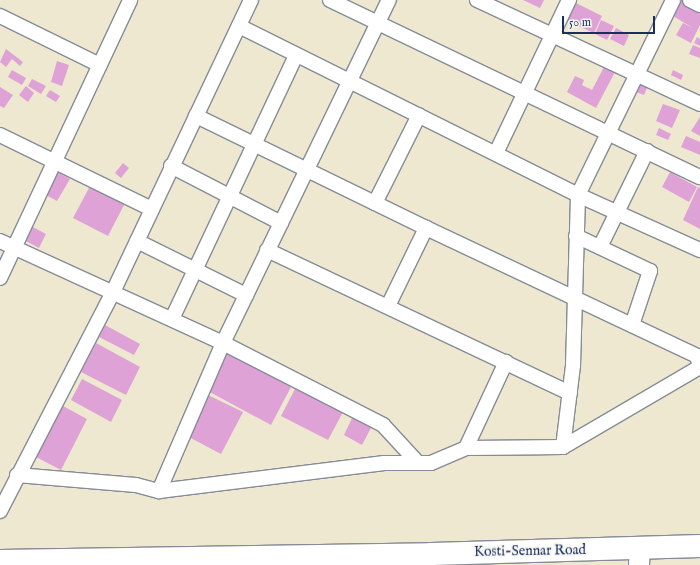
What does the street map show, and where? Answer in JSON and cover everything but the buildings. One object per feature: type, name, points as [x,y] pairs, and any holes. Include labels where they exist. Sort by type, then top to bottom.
[{"type":"highway","name":"Kosti-Sennar Road","points":[[0,561],[640,557],[700,546]]},
{"type":"street","points":[[0,278],[130,0]]},
{"type":"street","points":[[0,511],[17,475],[114,292],[251,0]]},
{"type":"street","points":[[330,0],[377,24],[607,131],[700,177]]},
{"type":"street","points":[[159,491],[246,295],[388,0]]},
{"type":"street","points":[[477,0],[700,104]]},
{"type":"street","points":[[496,154],[524,92],[569,0]]},
{"type":"street","points":[[563,447],[570,393],[578,195],[607,131],[673,0]]},
{"type":"street","points":[[690,0],[700,5]]},
{"type":"street","points":[[0,16],[100,65]]},
{"type":"street","points":[[239,26],[296,56],[350,81],[578,195],[700,250]]},
{"type":"street","points":[[172,319],[296,56]]},
{"type":"street","points":[[17,475],[136,485],[159,491],[384,463],[433,462],[466,448],[563,447],[698,370],[700,363],[697,356],[574,299],[253,145],[196,116]]},
{"type":"street","points":[[375,203],[419,116]]},
{"type":"street","points":[[0,135],[152,209]]},
{"type":"street","points":[[600,247],[647,151]]},
{"type":"street","points":[[172,166],[281,223]]},
{"type":"street","points":[[388,306],[426,228]]},
{"type":"street","points":[[576,236],[650,272],[632,325]]},
{"type":"street","points":[[0,241],[224,343],[383,425],[417,462]]},
{"type":"street","points":[[137,241],[246,295]]},
{"type":"street","points":[[267,250],[570,393]]},
{"type":"street","points":[[466,448],[506,362]]}]
